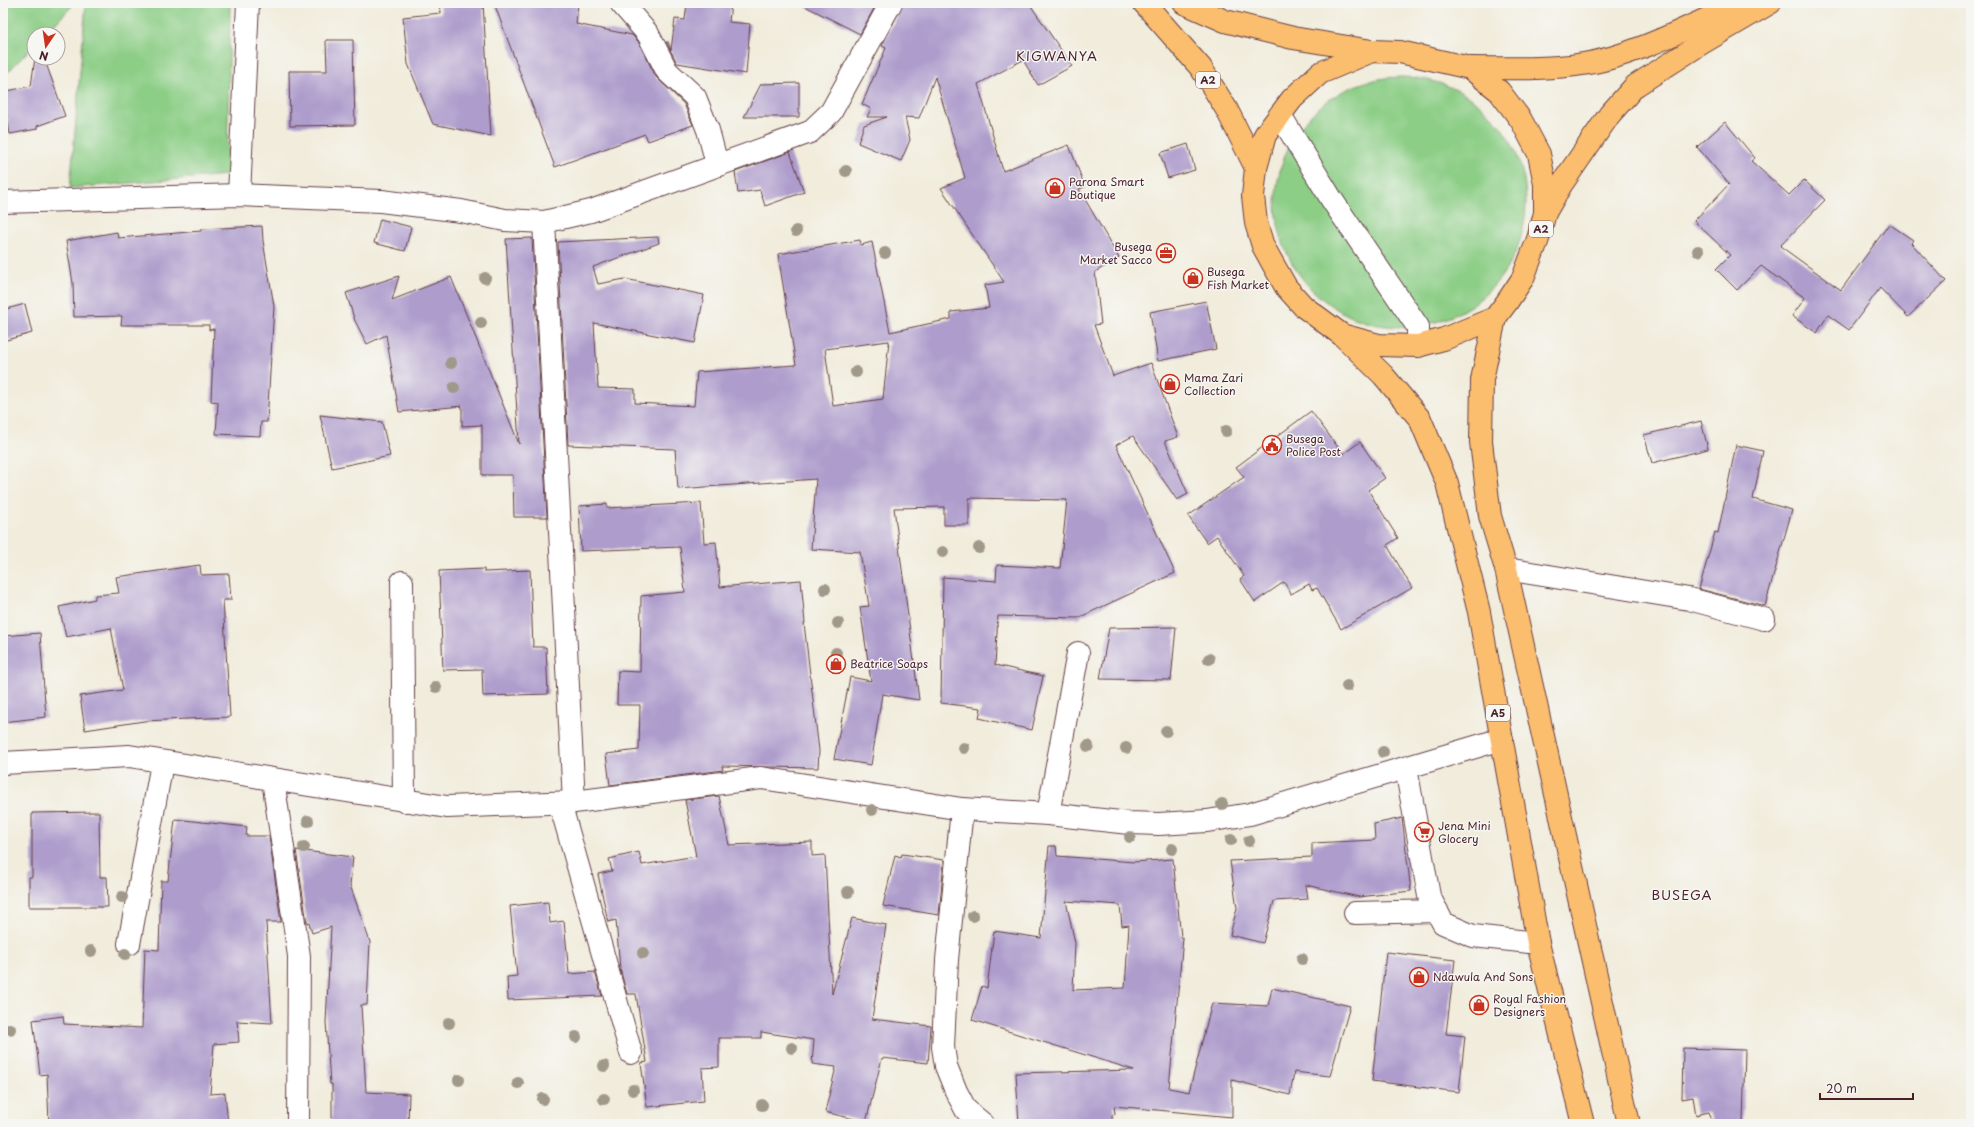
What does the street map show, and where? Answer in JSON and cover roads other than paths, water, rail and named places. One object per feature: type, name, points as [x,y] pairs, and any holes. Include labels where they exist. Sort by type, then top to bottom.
[{"type":"main road","name":"A2","points":[[1144,3],[1201,68],[1227,110],[1256,168]]},
{"type":"main road","name":"A2","points":[[1184,3],[1225,21],[1292,38],[1372,51],[1400,52],[1470,68],[1527,69],[1583,64],[1632,51],[1741,3]]},
{"type":"main road","name":"A2","points":[[1372,51],[1320,73],[1292,99],[1265,135],[1256,168],[1253,196],[1256,222],[1263,246],[1286,287],[1304,307],[1342,335],[1379,345],[1418,346],[1444,339],[1495,318],[1523,278],[1538,239],[1545,213],[1561,184],[1610,114],[1635,86],[1702,43],[1770,3]]},
{"type":"main road","name":"A2","points":[[1470,68],[1499,91],[1521,120],[1539,154],[1545,184],[1545,213]]},
{"type":"main road","points":[[1495,318],[1482,380],[1481,442],[1490,516],[1506,569],[1629,1124]]},
{"type":"main road","name":"A5","points":[[1342,335],[1383,374],[1420,419],[1447,482],[1479,612],[1538,943],[1584,1124]]},
{"type":"street","points":[[239,195],[248,3]]},
{"type":"street","points":[[621,3],[648,34],[667,71],[695,97],[708,130],[717,164]]},
{"type":"street","points":[[3,202],[239,195],[381,201],[461,211],[505,220],[544,222],[591,211],[717,164],[810,132],[831,112],[891,3]]},
{"type":"street","points":[[1280,115],[1332,200],[1418,327],[1418,346]]},
{"type":"street","points":[[544,222],[567,802],[631,1053]]},
{"type":"street","points":[[1506,569],[1689,599],[1764,619]]},
{"type":"street","points":[[402,582],[404,801]]},
{"type":"street","points":[[1048,814],[1078,653]]},
{"type":"street","points":[[3,763],[129,756],[162,763],[447,807],[567,802],[761,778],[962,809],[1048,814],[1129,823],[1159,824],[1207,821],[1250,814],[1502,738]]},
{"type":"street","points":[[128,944],[162,763]]},
{"type":"street","points":[[1406,768],[1429,896],[1443,923],[1473,936],[1538,943]]},
{"type":"street","points":[[273,780],[299,956],[298,1124]]},
{"type":"street","points":[[962,809],[947,960],[943,1047],[946,1066],[956,1091],[966,1110],[983,1124]]},
{"type":"street","points":[[1355,913],[1437,911]]},
{"type":"place","name":"Parona Smart Boutique","points":[[1055,188]]},
{"type":"place","name":"Busega Market Sacco","points":[[1166,253]]},
{"type":"place","name":"Busega Fish Market","points":[[1193,278]]},
{"type":"place","name":"Mama Zari Collection","points":[[1170,384]]},
{"type":"place","name":"Busega Police Post","points":[[1272,445]]},
{"type":"place","name":"Beatrice Soaps","points":[[836,664]]},
{"type":"place","name":"Jena Mini Glocery","points":[[1424,832]]},
{"type":"place","name":"Ndawula And Sons","points":[[1419,977]]},
{"type":"place","name":"Royal Fashion Designers","points":[[1479,1005]]},
{"type":"district","name":"KIGWANYA","points":[[1057,56]]},
{"type":"district","name":"BUSEGA","points":[[1682,895]]}]
